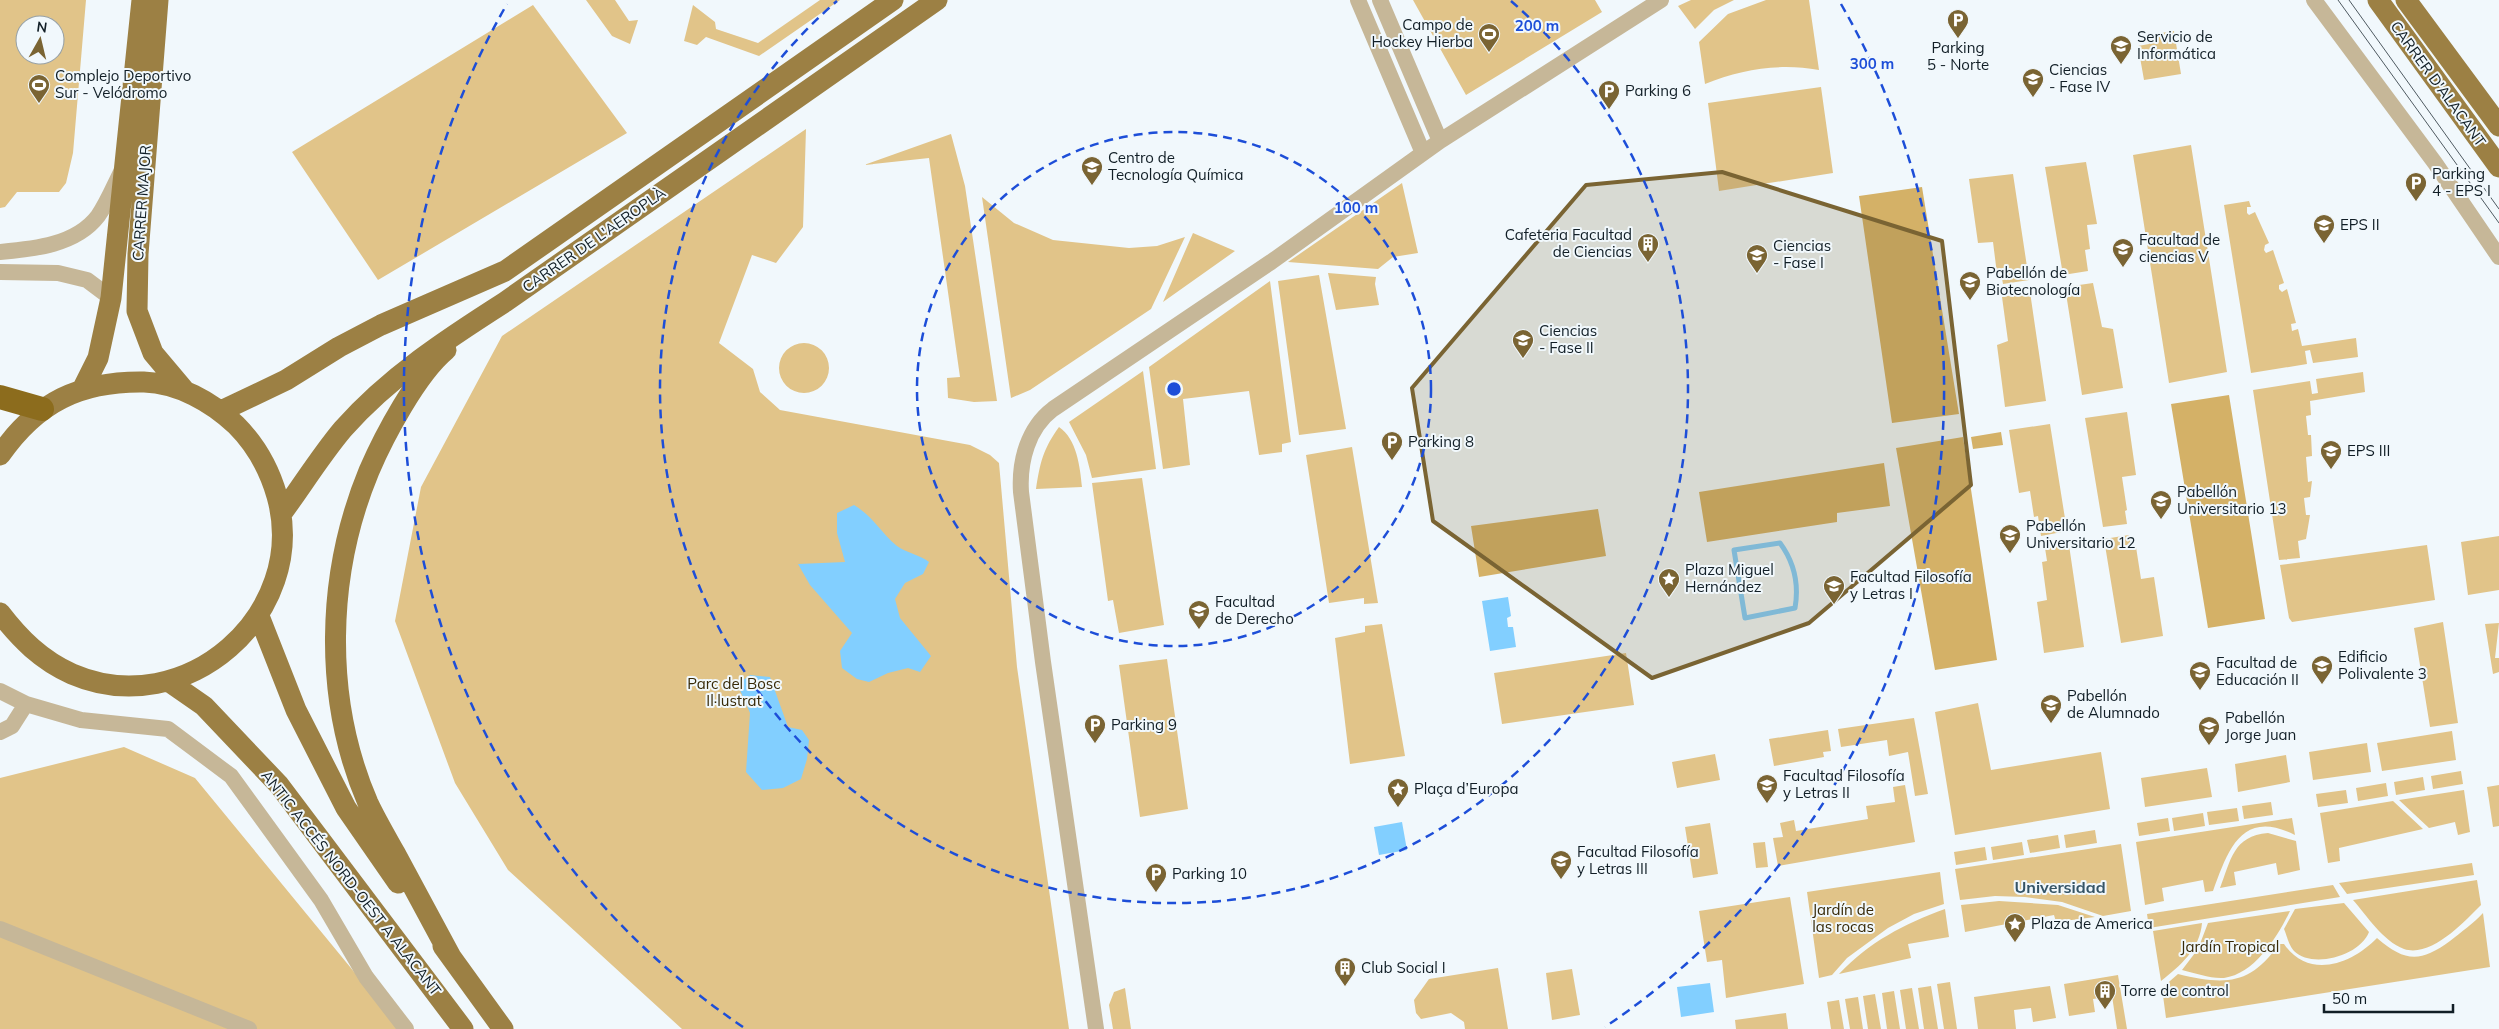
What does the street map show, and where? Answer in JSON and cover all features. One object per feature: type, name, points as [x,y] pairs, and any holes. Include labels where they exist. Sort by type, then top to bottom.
[{"type":"highway","points":[[0,397],[42,409]]},
{"type":"main road","name":"CARRER MAJOR","points":[[83,388],[98,358],[111,298],[142,0]]},
{"type":"main road","name":"CARRER MAJOR","points":[[158,0],[138,254],[137,311],[153,353],[186,391]]},
{"type":"main road","name":"CARRER DE L'AEROPLÀ","points":[[221,411],[286,380],[339,347],[382,325],[505,271],[893,0]]},
{"type":"main road","name":"CARRER DE L'AEROPLÀ","points":[[282,513],[342,430],[392,380],[446,340],[505,302],[937,0]]},
{"type":"main road","name":"CARRER D'ALACANT","points":[[2378,0],[2499,167]]},
{"type":"main road","name":"CARRER D'ALACANT","points":[[2406,0],[2499,126]]},
{"type":"main road","points":[[451,957],[368,803],[350,748],[339,694],[335,639],[338,585],[340,567],[357,501],[382,440],[413,390],[441,354],[505,302]]},
{"type":"main road","points":[[0,455],[15,433],[42,409],[62,397],[83,388],[117,382],[152,383],[186,391],[221,411],[250,439],[271,474],[282,513],[282,549],[274,584],[259,616],[234,645],[226,651],[203,667],[168,681],[136,686],[103,683],[72,674],[44,659],[19,638],[0,613]]},
{"type":"main road","points":[[259,616],[296,710],[346,808],[502,1029]]},
{"type":"main road","name":"ANTIC ACCÉS NORD-OEST A ALACANT","points":[[168,681],[204,706],[279,785],[463,1029]]},
{"type":"street","points":[[1358,0],[1423,153]]},
{"type":"street","points":[[1380,0],[1440,141]]},
{"type":"street","points":[[1096,1029],[1020,476],[1026,446],[1038,423],[1053,409],[1271,262],[1440,141],[1661,0]]},
{"type":"street","points":[[2314,0],[2435,163],[2499,256]]},
{"type":"street","points":[[0,252],[34,249],[75,236],[97,216],[124,168]]},
{"type":"street","points":[[0,272],[58,273],[87,280],[111,298]]},
{"type":"street","points":[[0,690],[26,704],[80,720],[168,729],[231,776],[321,900],[366,977],[406,1029]]},
{"type":"street","points":[[0,732],[12,726],[26,704]]},
{"type":"street","points":[[0,929],[249,1029]]},
{"type":"highlighted area","points":[[1722,172],[1942,241],[1971,485],[1809,623],[1652,678],[1433,521],[1412,388],[1586,185]]},
{"type":"green space","name":"Complejo Deportivo Sur - Velódromo","points":[[0,0],[86,0],[73,153],[66,183],[59,192],[17,192],[5,207],[0,208]]},
{"type":"green space","points":[[586,0],[615,0],[629,21],[638,20],[630,44],[612,36]]},
{"type":"green space","points":[[820,0],[840,0],[759,56],[706,37],[697,45],[684,41],[693,5],[715,22],[716,29],[758,43]]},
{"type":"green space","name":"Campo de Hockey Hierba","points":[[1413,0],[1595,0],[1602,12],[1466,95]]},
{"type":"green space","points":[[1691,0],[1734,0],[1714,10],[1695,29],[1678,6]]},
{"type":"green space","points":[[1766,0],[1809,0],[1819,70],[1776,67],[1733,74],[1705,84],[1699,42],[1728,14]]},
{"type":"green space","points":[[533,5],[627,133],[378,280],[292,152]]},
{"type":"green space","points":[[2174,31],[2181,74],[2144,80],[2138,46],[2149,44],[2148,35]]},
{"type":"green space","points":[[1821,87],[1833,173],[1719,191],[1708,103]]},
{"type":"green space","name":"Parc del Bosc Il·lustrat","points":[[806,129],[803,227],[776,263],[752,255],[719,343],[753,369],[760,392],[780,410],[970,445],[990,455],[999,463],[1017,667],[1069,1029],[682,1029],[508,870],[455,783],[395,621],[421,487],[502,336]]},
{"type":"green space","points":[[951,134],[965,186],[997,401],[974,402],[948,398],[947,378],[960,377],[929,158],[864,165]]},
{"type":"green space","points":[[2191,145],[2227,372],[2169,383],[2133,155]]},
{"type":"green space","points":[[2086,162],[2097,224],[2087,225],[2090,249],[2085,250],[2088,271],[2063,275],[2045,167]]},
{"type":"green space","points":[[2013,174],[2029,280],[2003,284],[2001,273],[1997,274],[1993,242],[1978,243],[1969,179]]},
{"type":"green space","points":[[1402,183],[1418,253],[1393,257],[1378,269],[1288,262]]},
{"type":"green space","points":[[982,197],[1014,223],[1053,240],[1129,248],[1157,246],[1185,237],[1151,309],[1030,390],[1011,398]]},
{"type":"green space","points":[[2249,201],[2251,207],[2247,207],[2247,213],[2249,215],[2255,212],[2269,243],[2265,245],[2264,250],[2266,253],[2273,250],[2284,283],[2279,285],[2279,289],[2282,292],[2287,289],[2296,323],[2291,324],[2292,331],[2298,329],[2302,346],[2356,338],[2358,357],[2313,363],[2310,350],[2305,351],[2307,364],[2251,373],[2224,205]]},
{"type":"green space","points":[[1193,233],[1235,251],[1163,302]]},
{"type":"green space","points":[[1328,273],[1376,277],[1375,284],[1379,305],[1336,310]]},
{"type":"green space","points":[[1319,275],[1346,429],[1299,435],[1278,281]]},
{"type":"green space","points":[[1270,281],[1291,442],[1282,444],[1282,452],[1259,455],[1249,391],[1183,399],[1190,465],[1163,469],[1149,367]]},
{"type":"green space","points":[[2093,283],[2102,327],[2113,329],[2123,388],[2082,395],[2065,287]]},
{"type":"green space","points":[[2030,292],[2046,401],[2005,407],[1997,345],[2008,341],[2002,297]]},
{"type":"green space","points":[[799,343],[809,343],[822,350],[829,363],[829,373],[822,386],[809,393],[799,393],[790,389],[783,382],[779,373],[779,363],[783,354],[790,347]]},
{"type":"green space","points":[[1143,371],[1156,469],[1092,478],[1086,455],[1069,422]]},
{"type":"green space","points":[[2363,372],[2365,392],[2310,401],[2311,415],[2306,416],[2308,435],[2311,435],[2312,456],[2306,457],[2308,482],[2312,481],[2310,497],[2304,498],[2306,515],[2310,515],[2306,539],[2298,541],[2300,558],[2279,560],[2253,390],[2310,381],[2312,394],[2318,393],[2316,379]]},
{"type":"green space","points":[[2127,412],[2136,475],[2122,477],[2127,524],[2103,527],[2085,418]]},
{"type":"green space","points":[[2050,424],[2067,531],[2041,536],[2038,516],[2034,517],[2030,491],[2019,493],[2009,430]]},
{"type":"green space","points":[[1059,427],[1065,432],[1074,446],[1079,462],[1082,487],[1036,489],[1043,456],[1049,442]]},
{"type":"green space","points":[[1352,447],[1378,603],[1364,604],[1364,598],[1329,603],[1306,455]]},
{"type":"green space","points":[[1142,478],[1164,625],[1119,633],[1113,600],[1108,601],[1092,483]]},
{"type":"green space","points":[[2129,535],[2131,548],[2136,547],[2141,579],[2154,577],[2163,636],[2121,643],[2104,539]]},
{"type":"green space","points":[[2499,536],[2499,590],[2468,595],[2461,542]]},
{"type":"green space","points":[[2069,545],[2084,647],[2044,653],[2037,602],[2047,600],[2042,562],[2047,561],[2045,548]]},
{"type":"green space","points":[[2427,545],[2435,600],[2292,622],[2289,618],[2280,565]]},
{"type":"green space","points":[[2443,622],[2458,723],[2430,727],[2414,628]]},
{"type":"green space","points":[[2499,623],[2495,658],[2499,658],[2499,672],[2493,674],[2485,624]]},
{"type":"green space","points":[[1382,624],[1405,756],[1350,764],[1335,638],[1365,632],[1365,626]]},
{"type":"green space","points":[[1626,653],[1634,705],[1502,724],[1494,673]]},
{"type":"green space","points":[[1167,659],[1188,809],[1140,817],[1119,665]]},
{"type":"green space","points":[[1978,703],[1991,770],[2101,752],[2110,809],[1955,835],[1935,712]]},
{"type":"green space","points":[[1914,718],[1928,794],[1915,796],[1908,752],[1889,756],[1887,740],[1841,747],[1838,729]]},
{"type":"green space","points":[[1828,730],[1831,751],[1823,752],[1824,757],[1774,766],[1769,739]]},
{"type":"green space","points":[[2452,731],[2456,760],[2382,771],[2377,743]]},
{"type":"green space","points":[[2367,743],[2371,772],[2313,780],[2309,752]]},
{"type":"green space","points":[[124,747],[195,778],[401,1029],[0,1029],[0,778]]},
{"type":"green space","points":[[1715,754],[1720,780],[1677,788],[1672,762]]},
{"type":"green space","points":[[2286,755],[2290,782],[2238,792],[2235,764]]},
{"type":"green space","points":[[2207,768],[2212,797],[2145,807],[2141,778]]},
{"type":"green space","points":[[2461,771],[2463,784],[2433,789],[2431,776]]},
{"type":"green space","points":[[2423,777],[2425,790],[2396,795],[2394,782]]},
{"type":"green space","points":[[2386,783],[2388,796],[2358,801],[2356,788]]},
{"type":"green space","points":[[1905,785],[1915,842],[1778,866],[1773,838],[1783,837],[1780,823],[1794,820],[1796,831],[1868,819],[1866,806],[1895,802],[1893,787]]},
{"type":"green space","points":[[2499,785],[2499,826],[2493,827],[2487,787]]},
{"type":"green space","points":[[2346,790],[2348,803],[2318,807],[2316,794]]},
{"type":"green space","points":[[2464,790],[2470,832],[2458,835],[2455,822],[2429,828],[2399,800]]},
{"type":"green space","points":[[2393,801],[2423,829],[2339,848],[2340,861],[2328,863],[2320,813]]},
{"type":"green space","points":[[2271,802],[2273,815],[2244,819],[2242,806]]},
{"type":"green space","points":[[2237,808],[2239,821],[2209,825],[2207,812]]},
{"type":"green space","points":[[2203,813],[2205,826],[2174,831],[2172,818]]},
{"type":"green space","points":[[2168,818],[2170,831],[2139,836],[2137,823]]},
{"type":"green space","points":[[2292,818],[2295,835],[2277,828],[2262,827],[2249,830],[2239,838],[2231,849],[2213,891],[2205,892],[2203,880],[2162,888],[2164,901],[2145,905],[2136,842]]},
{"type":"green space","points":[[1710,823],[1718,874],[1693,878],[1685,827]]},
{"type":"green space","points":[[2095,830],[2097,843],[2066,848],[2064,835]]},
{"type":"green space","points":[[2268,833],[2296,841],[2300,870],[2278,875],[2276,863],[2234,872],[2236,885],[2220,888],[2231,859],[2240,844],[2256,835]]},
{"type":"green space","points":[[2058,835],[2060,848],[2030,853],[2027,840]]},
{"type":"green space","points":[[1765,842],[1768,867],[1756,868],[1753,843]]},
{"type":"green space","points":[[2022,842],[2024,855],[1993,860],[1991,847]]},
{"type":"green space","points":[[2121,844],[2131,911],[2103,916],[2062,902],[2025,897],[1995,896],[1960,900],[1955,869]]},
{"type":"green space","points":[[1985,847],[1987,860],[1956,865],[1954,852]]},
{"type":"green space","points":[[2472,863],[2474,875],[2347,894],[2339,883]]},
{"type":"green space","name":"Jardín de las rocas","points":[[1940,872],[1944,904],[1914,914],[1888,928],[1847,958],[1832,975],[1819,978],[1807,892]]},
{"type":"green space","points":[[2477,880],[2481,905],[2456,929],[2436,944],[2414,950],[2404,949],[2389,940],[2353,900]]},
{"type":"green space","points":[[2333,885],[2340,897],[2149,928],[2147,914]]},
{"type":"green space","points":[[1790,897],[1804,984],[1726,998],[1722,960],[1707,962],[1699,911]]},
{"type":"green space","points":[[1999,901],[2058,905],[2095,917],[2056,922],[2054,915],[1965,932],[1961,905]]},
{"type":"green space","points":[[2344,903],[2369,932],[2356,948],[2335,957],[2323,959],[2312,959],[2294,951],[2289,944],[2284,929],[2295,909]]},
{"type":"green space","name":"Jardín de las rocas","points":[[1945,909],[1949,937],[1908,944],[1911,958],[1839,974],[1862,952],[1888,935],[1915,921]]},
{"type":"green space","name":"Jardín Tropical","points":[[2290,911],[2272,942],[2255,962],[2246,969],[2224,978],[2208,977],[2182,970],[2198,949],[2208,923]]},
{"type":"green space","points":[[2483,913],[2490,967],[2166,1018],[2162,988],[2178,974],[2209,980],[2235,979],[2257,968],[2279,944],[2284,944],[2294,955],[2306,962],[2318,965],[2343,961],[2367,947],[2377,938],[2396,952],[2413,957],[2421,956],[2450,941]]},
{"type":"green space","points":[[2202,923],[2193,949],[2182,963],[2161,981],[2153,931]]},
{"type":"green space","points":[[1498,968],[1508,1029],[1465,1029],[1464,1022],[1451,1013],[1421,1019],[1416,1013],[1414,1000],[1429,979]]},
{"type":"green space","points":[[1572,969],[1580,1015],[1552,1020],[1546,973]]},
{"type":"green space","points":[[2118,975],[2127,1029],[2117,1029],[2112,996],[2093,999],[2095,1012],[2069,1016],[2064,984]]},
{"type":"green space","points":[[1950,982],[1957,1029],[1944,1029],[1937,984]]},
{"type":"green space","points":[[1931,986],[1938,1029],[1924,1029],[1918,988]]},
{"type":"green space","points":[[2050,986],[2056,1018],[2033,1022],[2031,1008],[2014,1010],[2016,1029],[1978,1029],[1974,997]]},
{"type":"green space","points":[[1125,988],[1131,1029],[1113,1029],[1109,1005],[1114,992]]},
{"type":"green space","points":[[1912,988],[1919,1029],[1906,1029],[1900,990]]},
{"type":"green space","points":[[1894,991],[1900,1029],[1887,1029],[1882,993]]},
{"type":"green space","points":[[1875,994],[1881,1029],[1868,1029],[1863,996]]},
{"type":"green space","points":[[1858,997],[1863,1029],[1850,1029],[1845,999]]},
{"type":"green space","points":[[1839,1000],[1844,1029],[1831,1029],[1827,1002]]},
{"type":"green space","points":[[1786,1013],[1788,1029],[1736,1029],[1735,1020]]},
{"type":"shaded area","points":[[1922,187],[1959,414],[1892,423],[1859,196]]},
{"type":"shaded area","points":[[2229,395],[2265,619],[2208,628],[2171,404]]},
{"type":"shaded area","points":[[2001,432],[2003,445],[1973,449],[1971,437]]},
{"type":"shaded area","points":[[1963,437],[1997,660],[1935,670],[1896,448]]},
{"type":"shaded area","points":[[1884,463],[1890,506],[1837,513],[1837,522],[1707,542],[1699,492]]},
{"type":"shaded area","points":[[1598,509],[1606,556],[1479,577],[1471,526]]},
{"type":"water","points":[[854,505],[867,514],[897,546],[929,562],[923,574],[905,583],[895,599],[900,618],[931,656],[920,672],[908,668],[888,673],[869,682],[857,679],[842,668],[840,651],[852,633],[810,585],[798,564],[845,562],[837,533],[837,513]]},
{"type":"water","points":[[1508,597],[1511,616],[1507,618],[1508,627],[1513,627],[1516,647],[1490,651],[1482,601]]},
{"type":"water","points":[[750,675],[770,677],[788,727],[802,730],[809,740],[807,759],[801,779],[783,788],[762,790],[746,772],[750,713],[740,690],[742,681]]},
{"type":"water","points":[[1402,822],[1407,850],[1379,855],[1374,827]]},
{"type":"water","points":[[1710,983],[1714,1012],[1681,1017],[1677,987]]},
{"type":"waterway","points":[[1780,543],[1789,558],[1796,582],[1795,608],[1745,618],[1734,550],[1780,543]]},
{"type":"tram line","points":[[2338,0],[2499,223]]},
{"type":"tram line","points":[[2349,0],[2499,209]]},
{"type":"place","name":"Parking 5 - Norte","points":[[1958,39]]},
{"type":"place","name":"Campo de Hockey Hierba","points":[[1489,53]]},
{"type":"place","name":"Servicio de Informática","points":[[2121,65]]},
{"type":"place","name":"Ciencias - Fase IV","points":[[2033,98]]},
{"type":"place","name":"Complejo Deportivo Sur - Velódromo","points":[[39,104]]},
{"type":"place","name":"Parking 6","points":[[1609,110]]},
{"type":"place","name":"Centro de Tecnología Química","points":[[1092,186]]},
{"type":"place","name":"Parking 4 - EPS I","points":[[2416,202]]},
{"type":"place","name":"EPS II","points":[[2324,244]]},
{"type":"place","name":"Cafeteria Facultad de Ciencias","points":[[1648,263]]},
{"type":"place","name":"Facultad de ciencias V","points":[[2123,268]]},
{"type":"place","name":"Ciencias - Fase I","points":[[1757,274]]},
{"type":"place","name":"Pabellón de Biotecnología","points":[[1970,301]]},
{"type":"place","name":"Ciencias - Fase II","points":[[1523,359]]},
{"type":"place","name":"Parking 8","points":[[1392,461]]},
{"type":"place","name":"EPS III","points":[[2331,470]]},
{"type":"place","name":"Pabellón Universitario 13","points":[[2161,520]]},
{"type":"place","name":"Pabellón Universitario 12","points":[[2010,554]]},
{"type":"place","name":"Plaza Miguel Hernández","points":[[1669,598]]},
{"type":"place","name":"Facultad Filosofía y Letras I","points":[[1834,605]]},
{"type":"place","name":"Facultad de Derecho","points":[[1199,630]]},
{"type":"place","name":"Edificio Polivalente 3","points":[[2322,685]]},
{"type":"place","name":"Facultad de Educación II","points":[[2200,691]]},
{"type":"place","name":"Pabellón de Alumnado","points":[[2051,724]]},
{"type":"place","name":"Parking 9","points":[[1095,744]]},
{"type":"place","name":"Pabellón Jorge Juan","points":[[2209,746]]},
{"type":"place","name":"Facultad Filosofía y Letras II","points":[[1767,804]]},
{"type":"place","name":"Plaça d’Europa","points":[[1398,808]]},
{"type":"place","name":"Facultad Filosofía y Letras III","points":[[1561,880]]},
{"type":"place","name":"Parking 10","points":[[1156,893]]},
{"type":"place","name":"Plaza de America","points":[[2015,943]]},
{"type":"place","name":"Club Social I","points":[[1345,987]]},
{"type":"place","name":"Torre de control","points":[[2105,1010]]},
{"type":"district","name":"Universidad","points":[[2060,887]]}]
